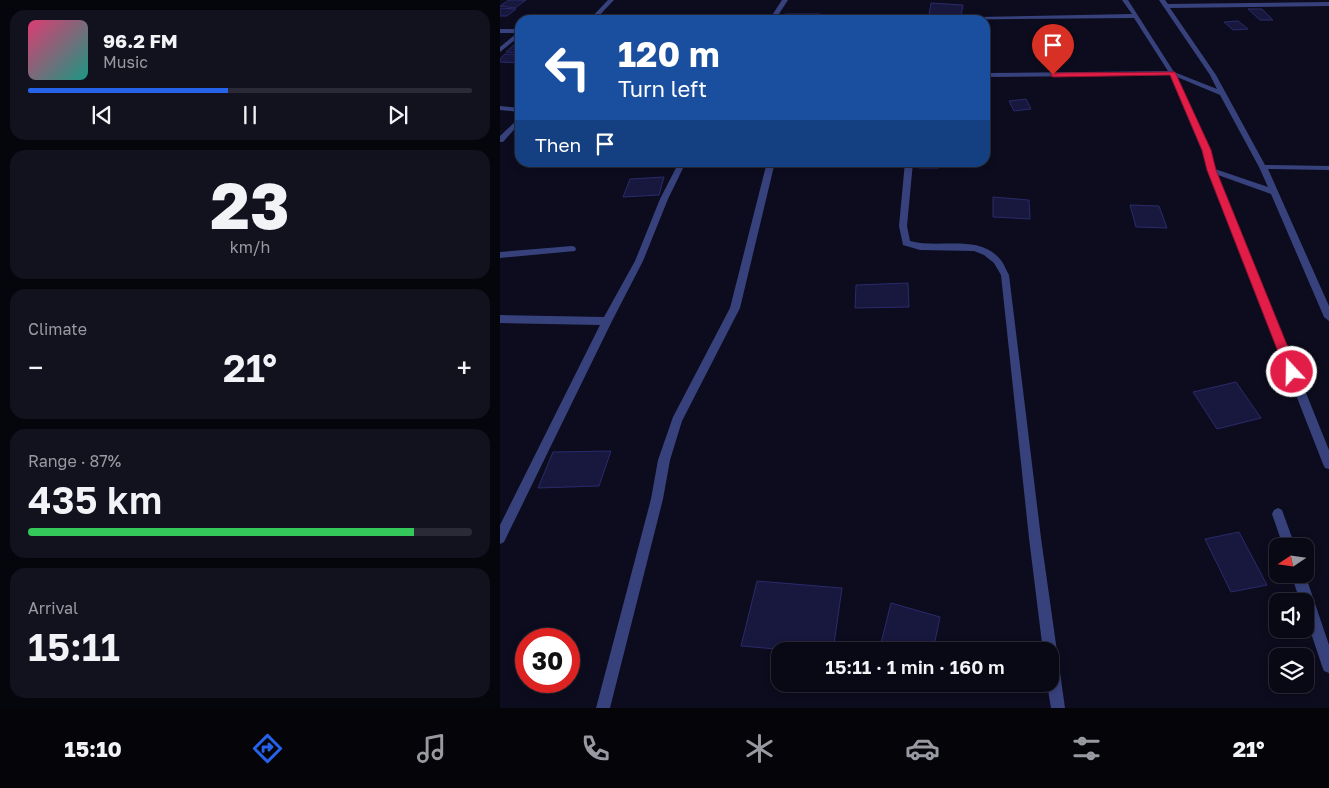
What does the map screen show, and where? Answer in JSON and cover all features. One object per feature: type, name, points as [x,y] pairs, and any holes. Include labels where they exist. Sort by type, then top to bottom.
[{"type":"street","points":[[597,15],[611,0]]},
{"type":"street","points":[[775,15],[785,0]]},
{"type":"street","points":[[1125,0],[1172,73],[1206,150],[1212,170],[1329,464]]},
{"type":"street","points":[[1321,0],[1328,4]]},
{"type":"street","points":[[1164,3],[1328,4]]},
{"type":"street","points":[[1164,3],[1200,54],[1263,167],[1329,317]]},
{"type":"street","points":[[990,19],[1135,16]]},
{"type":"street","points":[[500,31],[515,32]]},
{"type":"street","points":[[500,50],[515,36]]},
{"type":"street","points":[[990,75],[1172,73],[1222,92]]},
{"type":"street","points":[[500,108],[515,110]]},
{"type":"street","points":[[500,140],[515,124]]},
{"type":"street","points":[[500,538],[638,261],[664,199],[680,167]]},
{"type":"street","points":[[603,708],[657,499],[664,460],[677,420],[734,308],[770,167]]},
{"type":"street","points":[[909,167],[903,226],[906,243],[921,248],[974,248],[983,250],[995,256],[1005,275],[1035,538],[1058,708]]},
{"type":"street","points":[[1263,167],[1329,168]]},
{"type":"street","points":[[1212,170],[1274,192]]},
{"type":"street","points":[[500,255],[572,249]]},
{"type":"street","points":[[500,318],[607,321]]},
{"type":"street","points":[[1278,514],[1286,538]]},
{"type":"street","points":[[1301,583],[1329,666]]},
{"type":"building","points":[[509,0],[526,0],[515,8],[500,6]]},
{"type":"building","points":[[931,3],[963,5],[961,15],[929,15]]},
{"type":"building","points":[[500,8],[516,9],[507,16],[500,16]]},
{"type":"building","points":[[1248,9],[1262,9],[1273,20],[1260,20]]},
{"type":"building","points":[[785,14],[820,14],[820,15]]},
{"type":"building","points":[[1238,21],[1248,29],[1233,30],[1224,22]]},
{"type":"building","points":[[515,44],[515,53],[506,52]]},
{"type":"building","points":[[505,54],[515,55],[515,63],[500,62],[500,59]]},
{"type":"building","points":[[1026,99],[1031,109],[1014,111],[1009,101]]},
{"type":"building","points":[[919,167],[938,167],[938,168]]},
{"type":"building","points":[[664,177],[659,195],[623,197],[630,179]]},
{"type":"building","points":[[993,197],[1029,200],[1030,219],[993,217]]},
{"type":"building","points":[[1130,205],[1159,206],[1167,228],[1136,227]]},
{"type":"building","points":[[908,283],[909,307],[855,308],[856,285]]},
{"type":"building","points":[[1236,382],[1261,418],[1217,429],[1193,392]]},
{"type":"building","points":[[611,451],[599,486],[538,488],[553,452]]},
{"type":"building","points":[[1239,532],[1267,585],[1231,592],[1205,539]]},
{"type":"building","points":[[757,581],[842,588],[834,642],[771,642],[771,649],[741,646]]},
{"type":"building","points":[[891,603],[940,617],[935,642],[881,642]]},
{"type":"route","points":[[1053,75],[1172,73],[1206,150],[1212,170],[1292,372]]}]
